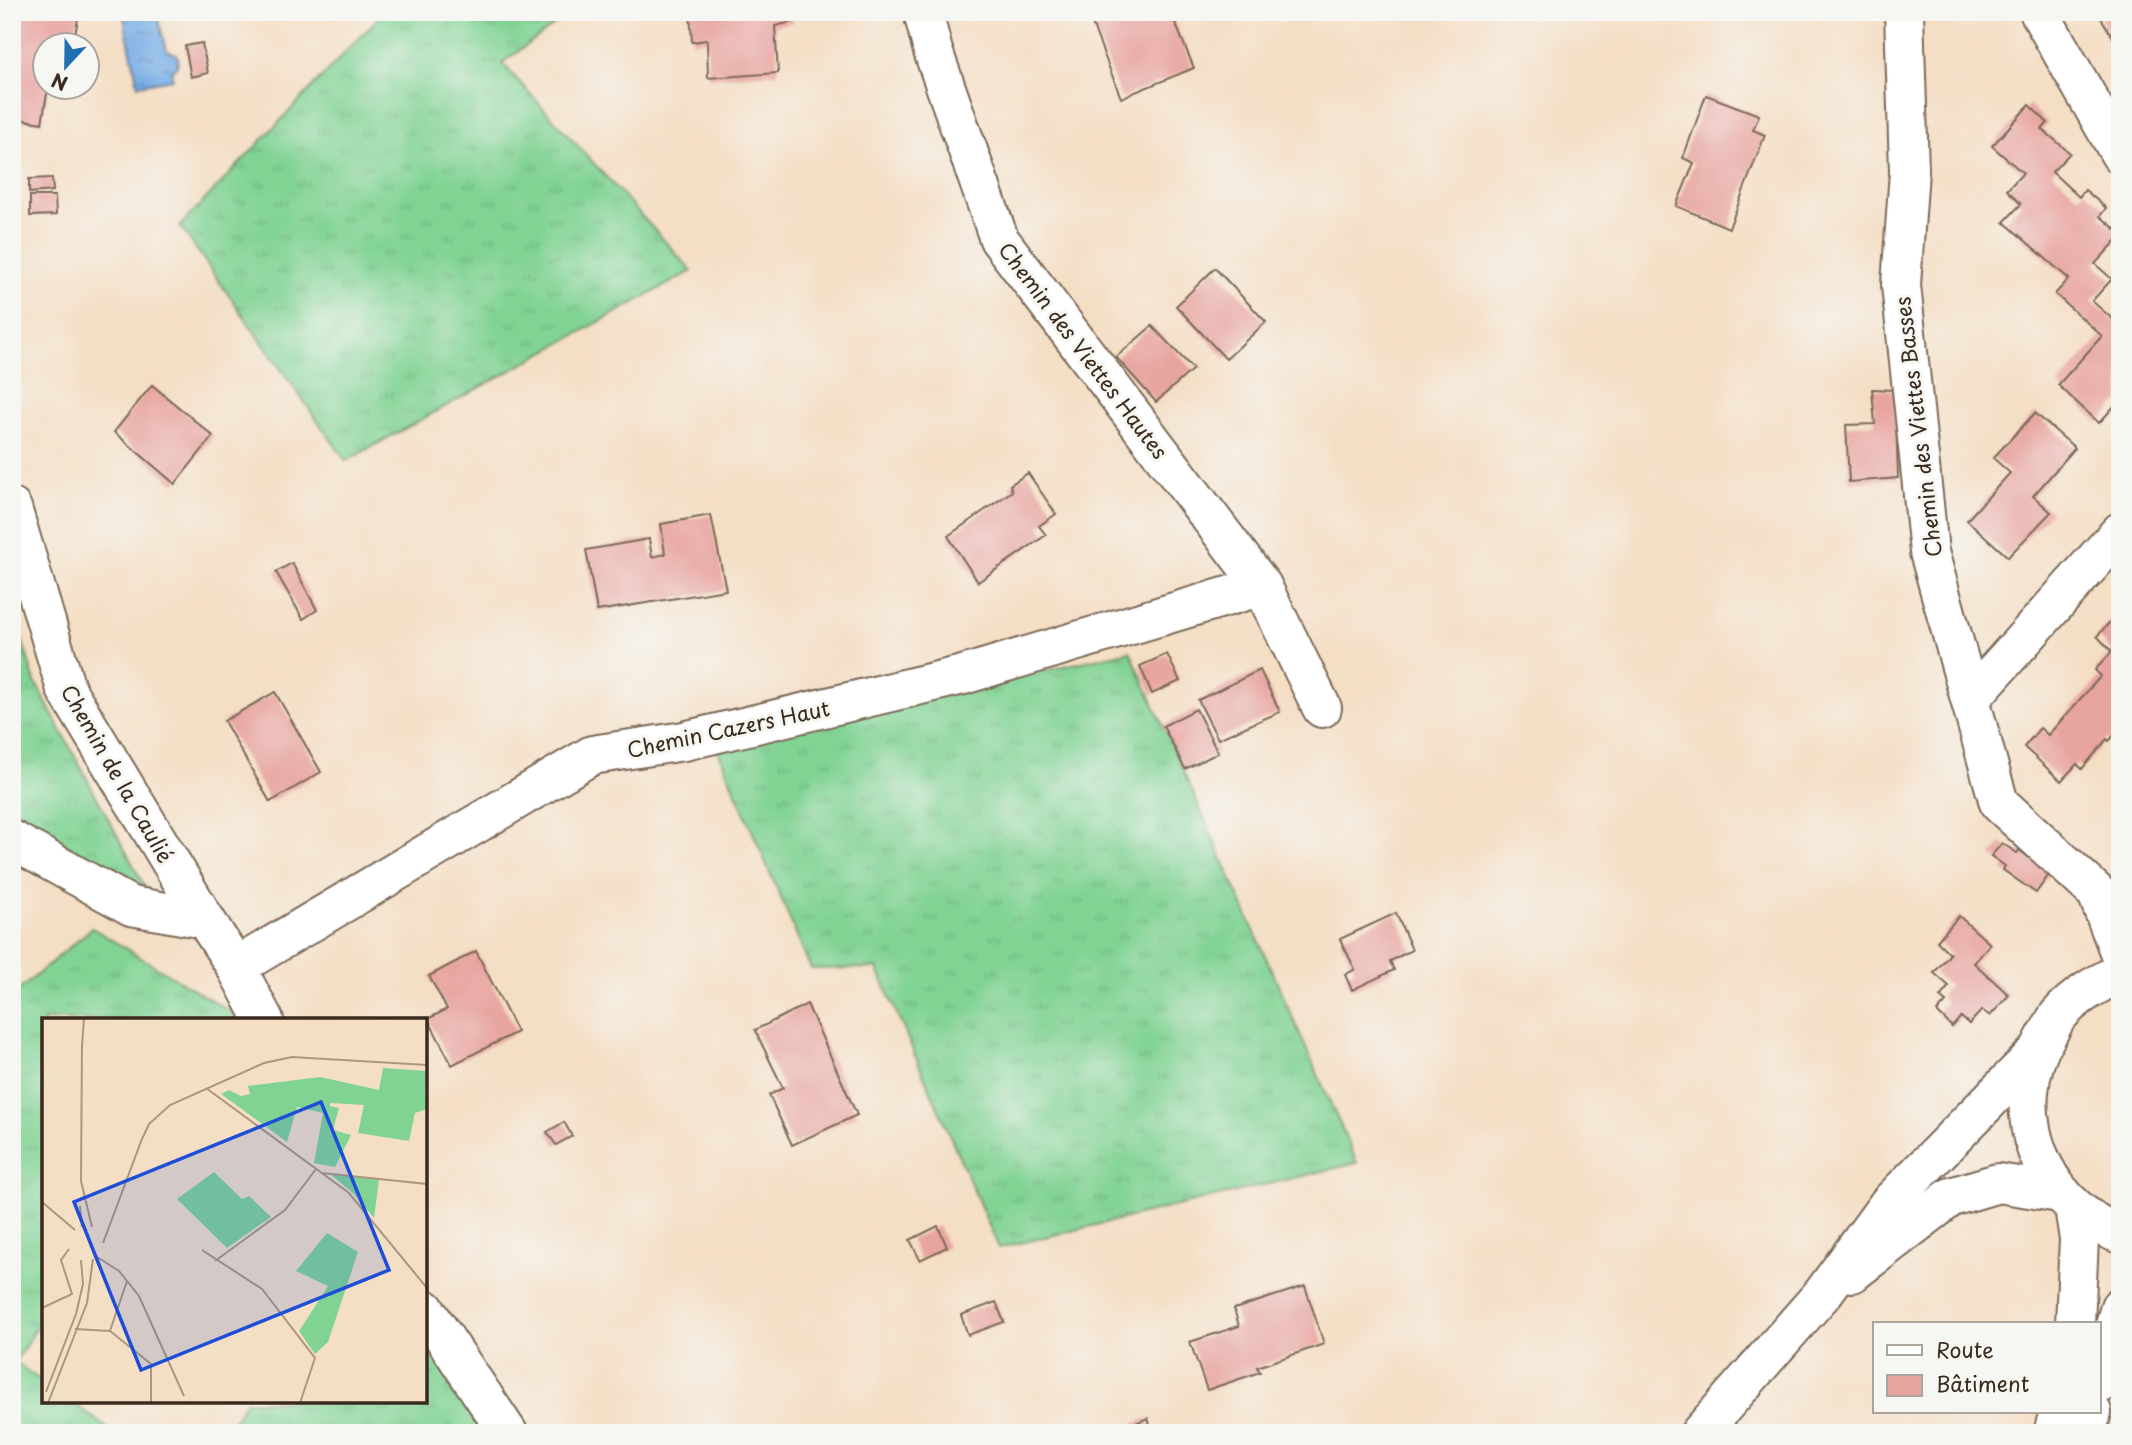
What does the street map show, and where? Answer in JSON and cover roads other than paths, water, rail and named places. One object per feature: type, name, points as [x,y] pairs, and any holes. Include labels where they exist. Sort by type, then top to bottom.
[{"type":"street","name":"Chemin des Viettes Hautes","points":[[923,12],[933,51],[999,239],[1262,586],[1322,708]]},
{"type":"street","name":"Chemin des Viettes Basses","points":[[1904,12],[1909,171],[1901,285],[1929,552],[1999,803],[2097,893],[2120,954]]},
{"type":"street","points":[[2041,12],[2120,154]]},
{"type":"street","name":"Chemin de la Caulié","points":[[12,508],[65,688],[236,967],[263,1018]]},
{"type":"street","points":[[1971,698],[2120,532]]},
{"type":"street","name":"Chemin Cazers Haut","points":[[236,967],[592,755],[684,741],[963,675],[1262,586]]},
{"type":"street","points":[[12,840],[131,906],[205,919]]},
{"type":"street","points":[[1833,1300],[1889,1203],[2037,1052],[2058,1017],[2088,988],[2120,974]]},
{"type":"street","points":[[2037,1052],[2028,1088],[2029,1126],[2040,1161],[2067,1200],[2089,1219],[2120,1234]]},
{"type":"street","points":[[1700,1433],[1895,1241],[1951,1198],[1998,1183],[2067,1200]]},
{"type":"street","points":[[2067,1200],[2079,1239],[2075,1322]]},
{"type":"street","points":[[2100,1380],[2120,1307]]},
{"type":"street","points":[[427,1312],[508,1433]]},
{"type":"street","points":[[2053,1433],[2058,1414]]},
{"type":"street","points":[[2085,1433],[2091,1414]]},
{"type":"water","points":[[156,12],[167,51],[176,54],[178,58],[177,66],[171,72],[173,79],[138,85],[123,14]]}]
